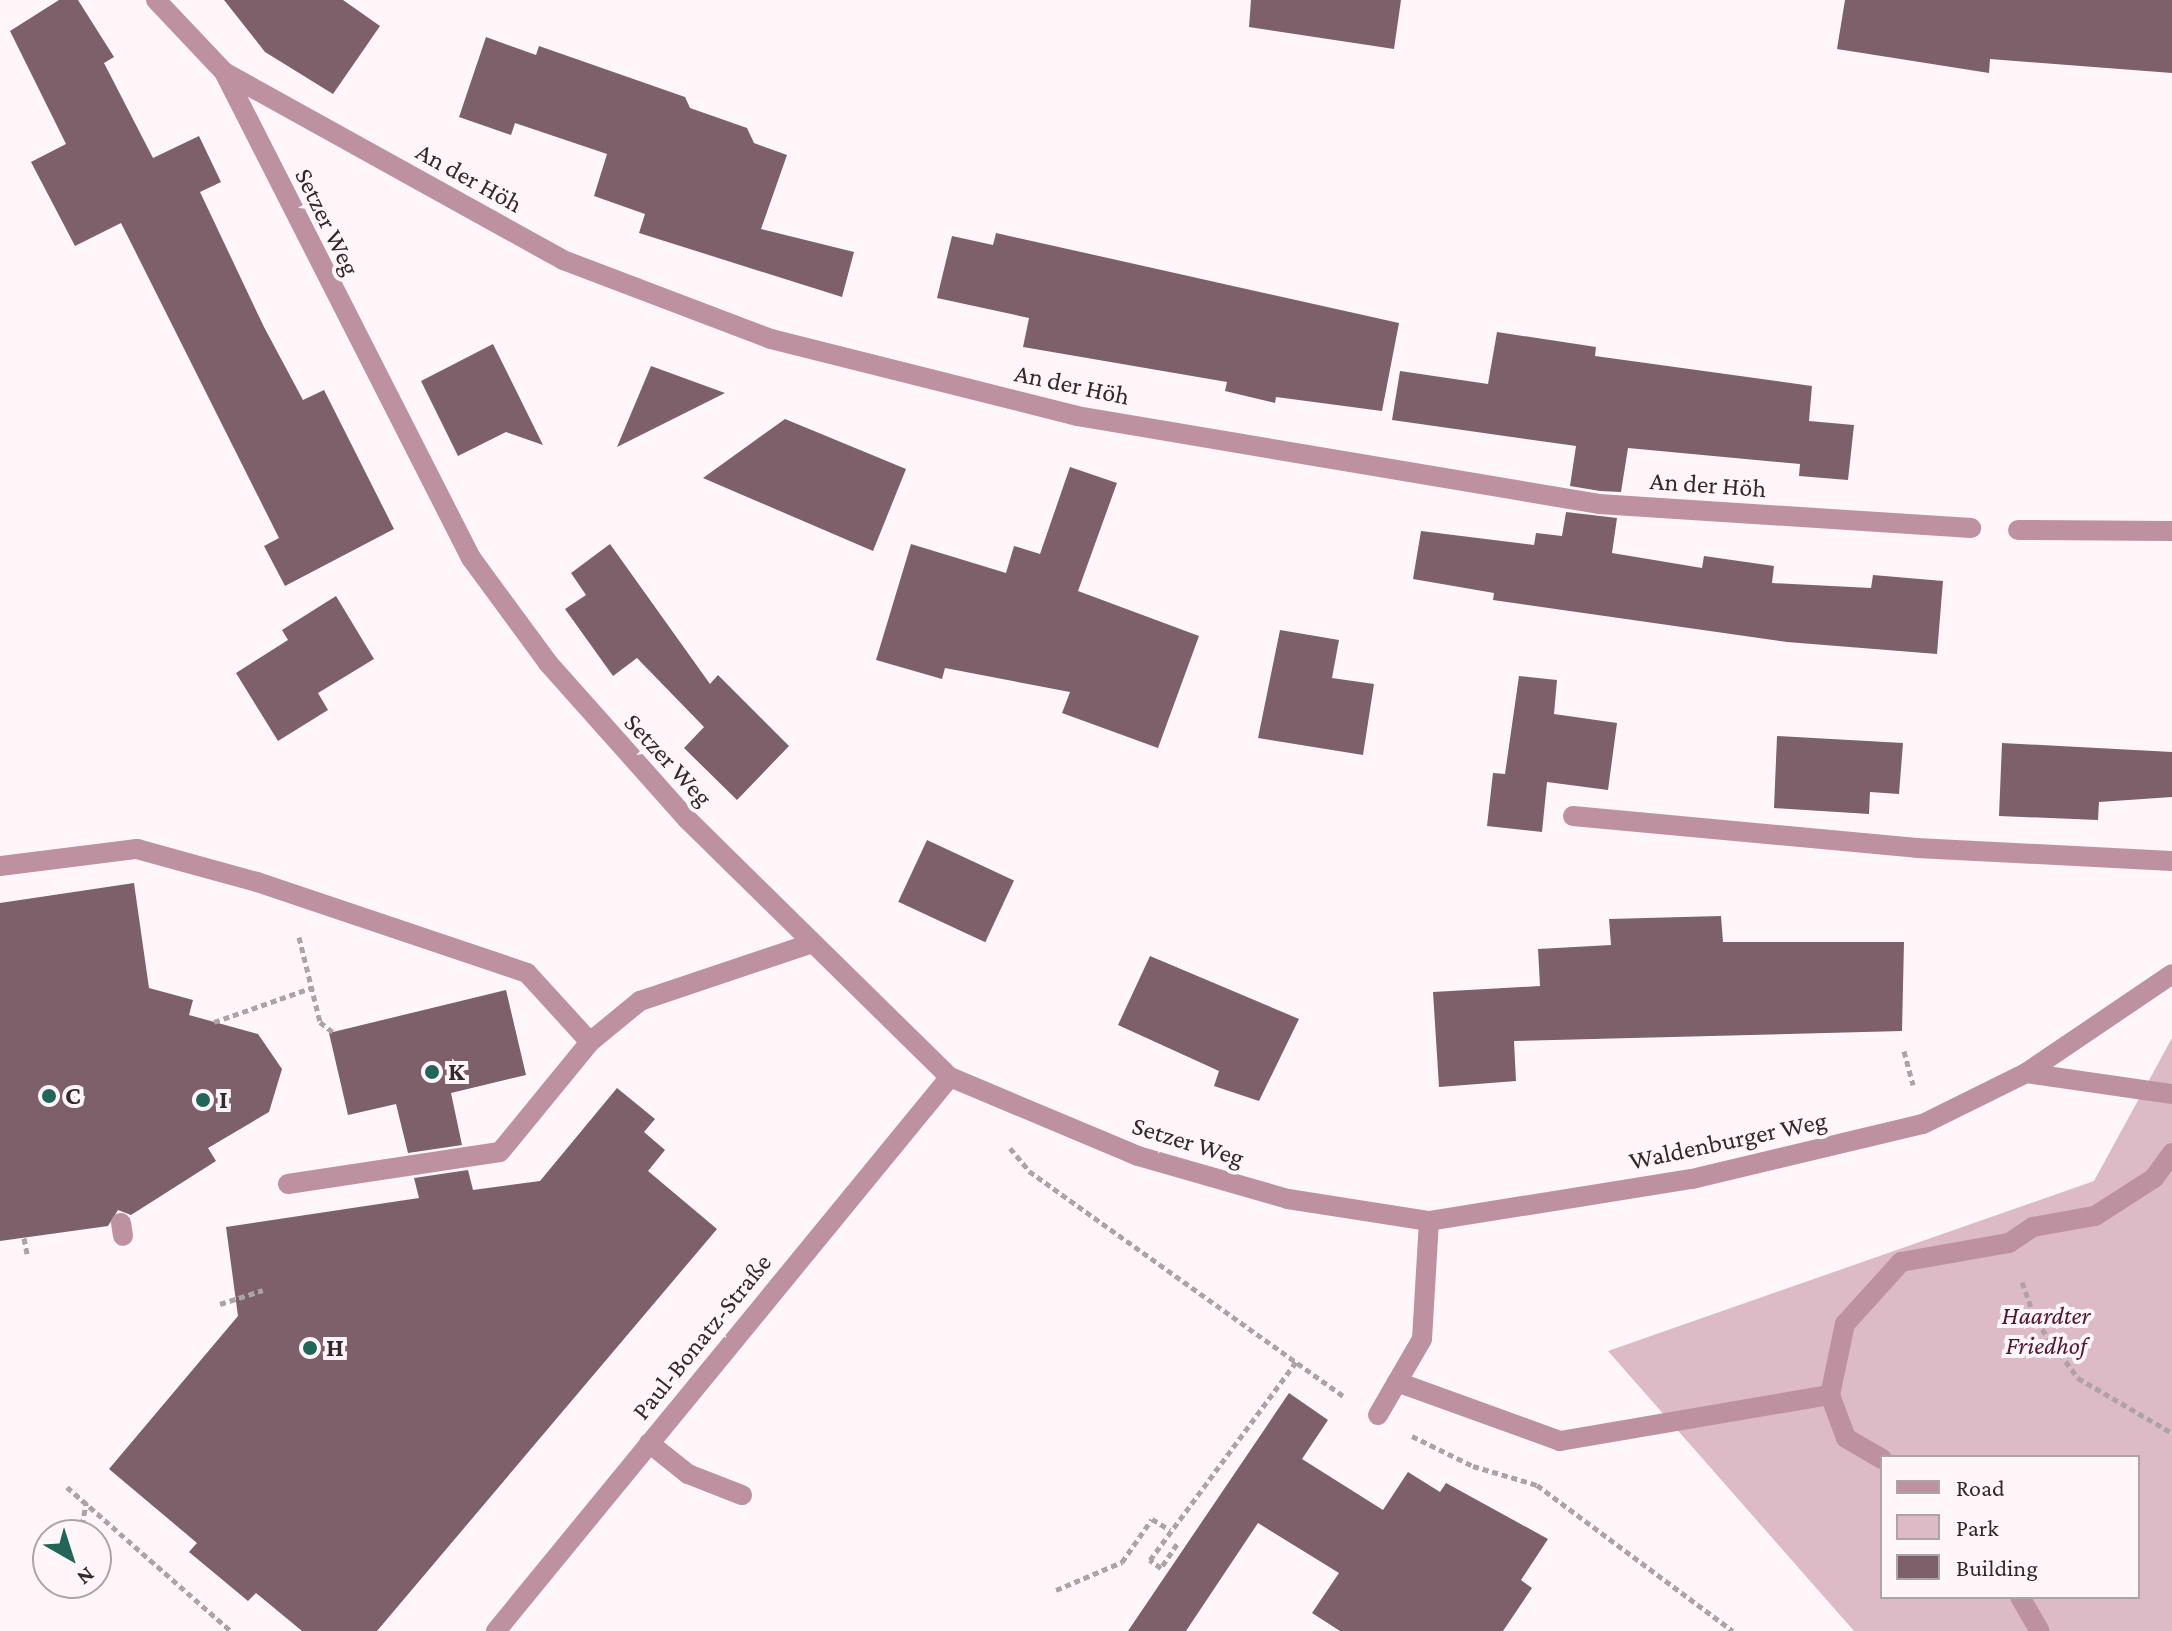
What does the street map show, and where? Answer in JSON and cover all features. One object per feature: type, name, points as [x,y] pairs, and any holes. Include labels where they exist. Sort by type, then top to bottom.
[{"type":"street","name":"Setzer Weg","points":[[156,0],[224,72],[471,558],[577,701],[812,943],[950,1077],[1138,1156],[1288,1199],[1429,1221]]},
{"type":"street","name":"An der Höh","points":[[224,72],[563,260],[771,339],[1077,416],[1599,504],[1971,528]]},
{"type":"street","points":[[2018,530],[2172,531]]},
{"type":"street","points":[[1573,816],[1917,848],[2172,861]]},
{"type":"street","points":[[0,866],[137,849],[288,893],[527,973],[590,1042]]},
{"type":"street","points":[[288,1184],[500,1152],[590,1042],[640,1001],[812,943]]},
{"type":"street","name":"Waldenburger Weg","points":[[1429,1221],[1692,1179],[1923,1124],[2026,1073],[2172,974]]},
{"type":"street","points":[[2026,1073],[2172,1094]]},
{"type":"street","name":"Paul-Bonatz-Straße","points":[[496,1631],[950,1077]]},
{"type":"street","points":[[1880,1458],[1846,1438],[1830,1395],[1845,1324],[1901,1262],[2009,1243],[2033,1227],[2095,1216],[2154,1178],[2172,1153]]},
{"type":"street","points":[[1378,1415],[1422,1339],[1429,1221]]},
{"type":"street","points":[[1397,1382],[1560,1441],[1830,1395]]},
{"type":"street","points":[[649,1443],[688,1474],[742,1495]]},
{"type":"street","points":[[2021,1599],[2040,1631]]},
{"type":"path","points":[[288,893],[320,1022],[333,1032]]},
{"type":"path","points":[[214,1022],[311,988]]},
{"type":"path","points":[[999,1136],[1029,1171],[1296,1362],[1378,1415],[1473,1466],[1537,1485],[1733,1631]]},
{"type":"path","points":[[24,1238],[27,1254]]},
{"type":"path","points":[[2009,1243],[2036,1321],[2078,1378],[2172,1433]]},
{"type":"path","points":[[220,1304],[263,1290]]},
{"type":"path","points":[[1177,1544],[1161,1568],[1150,1560],[1296,1362]]},
{"type":"path","points":[[67,1487],[231,1631]]},
{"type":"path","points":[[83,1519],[86,1503]]},
{"type":"path","points":[[1056,1590],[1122,1562],[1152,1519],[1170,1530]]},
{"type":"green space","name":"Haardter Friedhof","points":[[2172,1038],[2172,1631],[1854,1631],[1608,1351],[2094,1181]]},
{"type":"building","points":[[59,0],[78,0],[114,57],[104,63],[153,158],[199,136],[221,182],[200,192],[264,327],[303,400],[324,390],[394,529],[285,586],[264,546],[279,538],[121,223],[75,246],[31,162],[66,144],[10,31]]},
{"type":"building","points":[[224,0],[343,0],[380,26],[333,94],[265,52]]},
{"type":"building","points":[[1251,0],[1401,0],[1394,49],[1249,27]]},
{"type":"building","points":[[1845,0],[2172,0],[2172,73],[1990,59],[1989,73],[1837,49]]},
{"type":"building","points":[[486,37],[536,55],[539,46],[685,97],[690,108],[747,128],[754,143],[787,155],[761,229],[854,252],[842,297],[639,233],[645,214],[594,196],[607,154],[515,123],[511,135],[459,117]]},
{"type":"building","points":[[996,233],[1399,323],[1382,411],[1276,397],[1275,403],[1225,391],[1227,382],[1023,347],[1029,318],[937,298],[952,236],[993,245]]},
{"type":"building","points":[[1497,332],[1596,347],[1595,356],[1812,386],[1809,421],[1854,425],[1848,480],[1799,476],[1800,464],[1628,448],[1621,492],[1600,491],[1570,486],[1576,446],[1392,420],[1400,371],[1488,384]]},
{"type":"building","points":[[493,344],[543,445],[506,432],[458,456],[421,381]]},
{"type":"building","points":[[651,366],[725,393],[617,447]]},
{"type":"building","points":[[785,419],[906,469],[873,551],[703,478]]},
{"type":"building","points":[[1070,467],[1117,483],[1078,591],[1199,636],[1158,748],[1062,713],[1070,692],[945,668],[942,679],[876,660],[911,544],[1006,573],[1014,546],[1040,554]]},
{"type":"building","points":[[1566,512],[1617,518],[1612,553],[1702,568],[1704,556],[1774,566],[1772,583],[1871,588],[1873,575],[1943,581],[1937,654],[1787,642],[1493,600],[1494,593],[1413,579],[1421,531],[1534,545],[1536,533],[1562,536]]},
{"type":"building","points":[[610,544],[710,684],[718,675],[789,746],[737,800],[684,748],[704,727],[637,658],[613,676],[565,609],[586,595],[571,573]]},
{"type":"building","points":[[336,596],[374,659],[318,693],[328,710],[278,741],[236,673],[288,640],[282,630]]},
{"type":"building","points":[[1280,630],[1339,640],[1332,678],[1374,684],[1363,755],[1258,738]]},
{"type":"building","points":[[1519,676],[1557,680],[1554,714],[1617,723],[1608,790],[1547,782],[1542,832],[1487,826],[1493,773],[1505,774]]},
{"type":"building","points":[[1777,736],[1903,743],[1899,794],[1870,792],[1869,814],[1774,808]]},
{"type":"building","points":[[2002,743],[2172,752],[2172,797],[2099,802],[2098,820],[1999,816]]},
{"type":"building","points":[[927,840],[1014,881],[985,942],[898,902]]},
{"type":"building","points":[[134,883],[149,988],[193,1000],[189,1015],[258,1034],[282,1069],[269,1112],[208,1148],[216,1161],[131,1215],[118,1210],[108,1226],[0,1241],[0,903]]},
{"type":"building","points":[[1721,916],[1723,942],[1904,942],[1902,1031],[1514,1041],[1516,1081],[1439,1087],[1433,992],[1540,986],[1538,949],[1611,945],[1609,919]]},
{"type":"building","points":[[1150,956],[1299,1019],[1259,1101],[1214,1086],[1219,1071],[1118,1025]]},
{"type":"building","name":"K","points":[[506,990],[526,1075],[451,1093],[462,1145],[408,1153],[396,1104],[348,1115],[329,1033]]},
{"type":"building","name":"H","points":[[617,1088],[655,1119],[644,1132],[665,1150],[648,1171],[717,1229],[377,1631],[302,1631],[256,1593],[248,1601],[189,1552],[197,1543],[109,1469],[238,1316],[226,1227],[419,1198],[414,1178],[468,1170],[473,1190],[540,1181]]},
{"type":"building","points":[[1289,1393],[1328,1420],[1302,1459],[1383,1510],[1408,1472],[1440,1492],[1446,1483],[1548,1539],[1521,1580],[1532,1588],[1503,1631],[1340,1631],[1312,1613],[1339,1573],[1258,1523],[1186,1631],[1128,1631]]},
{"type":"place","name":"K","points":[[432,1072]]},
{"type":"place","name":"C","points":[[49,1096]]},
{"type":"place","name":"I","points":[[203,1100]]},
{"type":"place","name":"H","points":[[310,1348]]}]
